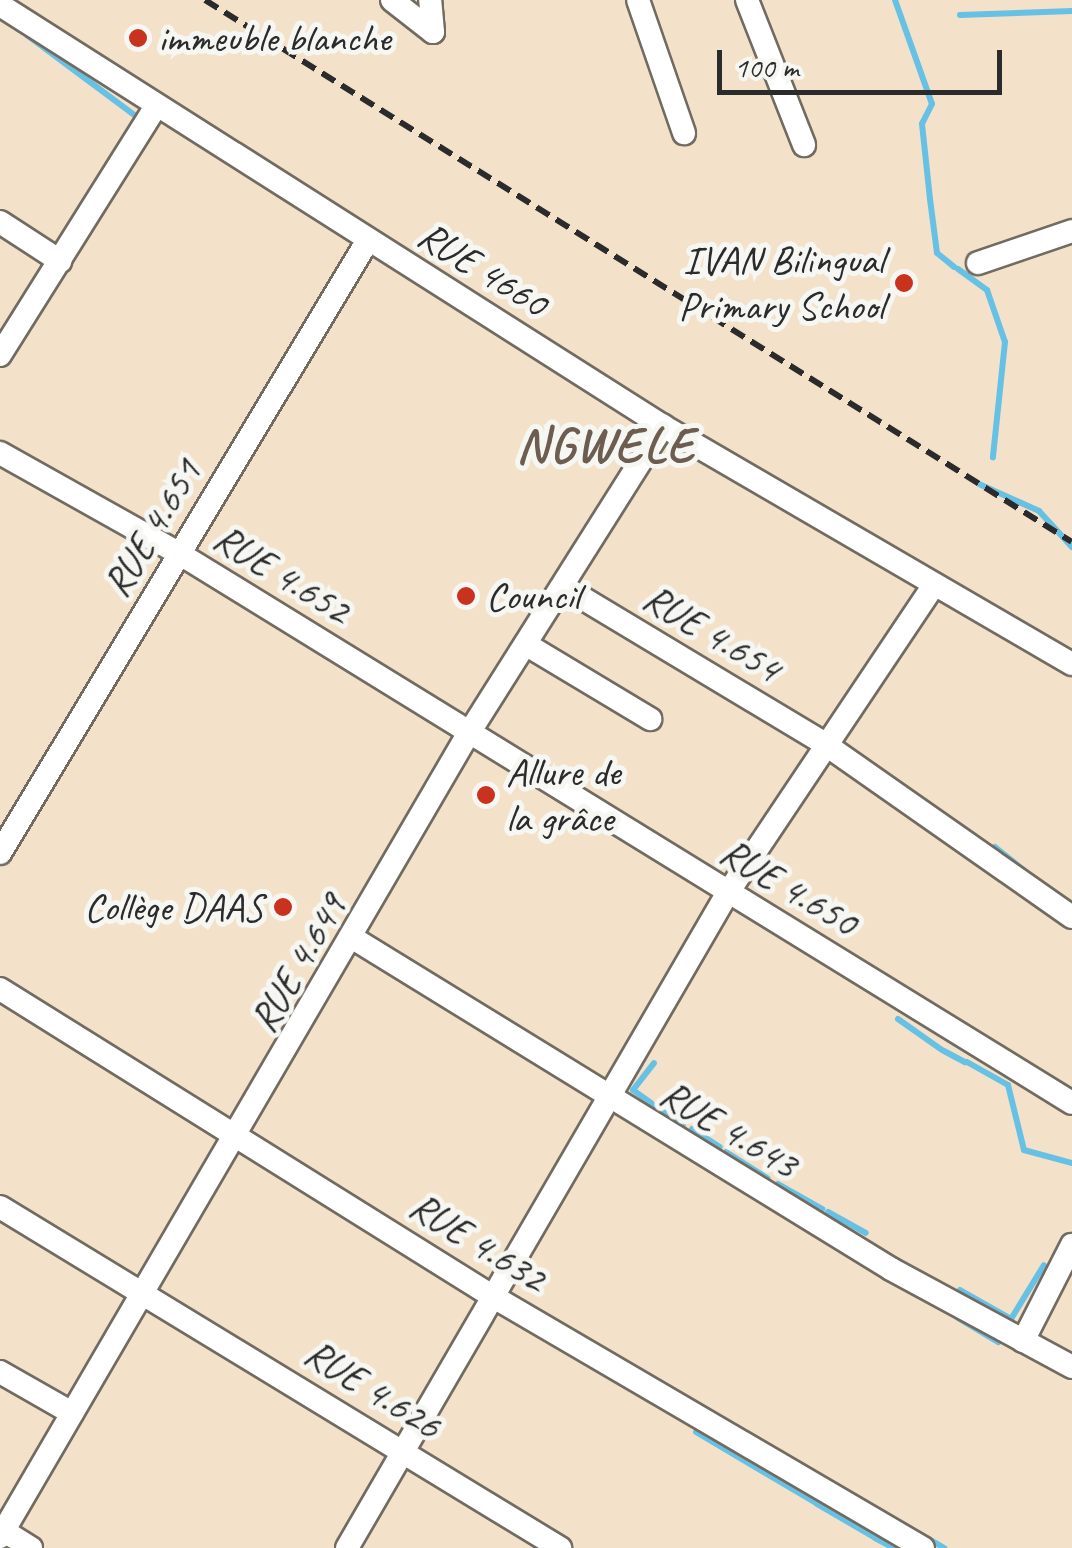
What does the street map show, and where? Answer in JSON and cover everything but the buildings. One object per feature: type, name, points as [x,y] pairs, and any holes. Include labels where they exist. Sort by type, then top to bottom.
[{"type":"street","points":[[392,0],[433,32],[430,0]]},
{"type":"street","points":[[638,0],[684,133]]},
{"type":"street","points":[[747,0],[804,144]]},
{"type":"street","name":"RUE 4660","points":[[0,5],[663,426],[932,588],[1072,664]]},
{"type":"street","points":[[0,356],[156,106]]},
{"type":"street","points":[[0,222],[60,261]]},
{"type":"street","points":[[978,263],[1072,231]]},
{"type":"street","name":"RUE 4.651","points":[[0,853],[368,240]]},
{"type":"street","name":"RUE 4.649","points":[[2,1534],[356,940],[467,736],[663,426]]},
{"type":"street","name":"RUE 4.652","points":[[0,453],[180,554],[467,736]]},
{"type":"street","name":"RUE 4.654","points":[[564,587],[822,742],[1072,917]]},
{"type":"street","points":[[347,1548],[487,1293],[610,1100],[727,894],[822,742],[932,588]]},
{"type":"street","points":[[526,645],[650,719]]},
{"type":"street","name":"RUE 4.650","points":[[467,736],[1072,1103]]},
{"type":"street","name":"RUE 4.643","points":[[356,940],[610,1100],[1072,1368]]},
{"type":"street","name":"RUE 4.632","points":[[0,989],[487,1293],[923,1548]]},
{"type":"street","name":"RUE 4.626","points":[[0,1207],[146,1292],[560,1548]]},
{"type":"street","points":[[1024,1340],[1072,1245]]},
{"type":"street","points":[[0,1372],[72,1413]]},
{"type":"street","points":[[2,1534],[31,1548]]},
{"type":"waterway","points":[[895,0],[932,104],[922,124],[937,253],[954,267]]},
{"type":"waterway","points":[[960,15],[1072,11]]},
{"type":"waterway","points":[[27,35],[137,117]]},
{"type":"waterway","points":[[958,269],[987,290],[1005,342],[993,457]]},
{"type":"waterway","points":[[979,484],[1039,511],[1072,547]]},
{"type":"waterway","points":[[995,847],[1025,871]]},
{"type":"waterway","points":[[898,1019],[942,1050]]},
{"type":"waterway","points":[[944,1051],[965,1062]]},
{"type":"waterway","points":[[967,1062],[1008,1085],[1024,1150],[1072,1163]]},
{"type":"waterway","points":[[651,1103],[633,1090],[654,1063]]},
{"type":"waterway","points":[[653,1105],[683,1125]]},
{"type":"waterway","points":[[692,1129],[720,1147]]},
{"type":"waterway","points":[[726,1152],[767,1178]]},
{"type":"waterway","points":[[778,1184],[822,1209]]},
{"type":"waterway","points":[[828,1212],[866,1233]]},
{"type":"waterway","points":[[960,1290],[1011,1319],[1044,1265]]},
{"type":"waterway","points":[[958,1318],[998,1342]]},
{"type":"waterway","points":[[696,1432],[816,1503]]},
{"type":"waterway","points":[[817,1504],[874,1537]]},
{"type":"waterway","points":[[875,1538],[894,1548]]},
{"type":"waterway","points":[[927,1538],[944,1548]]},
{"type":"railway","points":[[205,0],[1072,542]]},
{"type":"place","name":"immeuble blanche","points":[[138,38]]},
{"type":"place","name":"IVAN Bilingual Primary School","points":[[904,283]]},
{"type":"place","name":"Council","points":[[466,596]]},
{"type":"place","name":"Allure de la grâce","points":[[486,795]]},
{"type":"place","name":"Collège DAAS","points":[[283,907]]},
{"type":"district","name":"NGWELE","points":[[606,445]]}]
